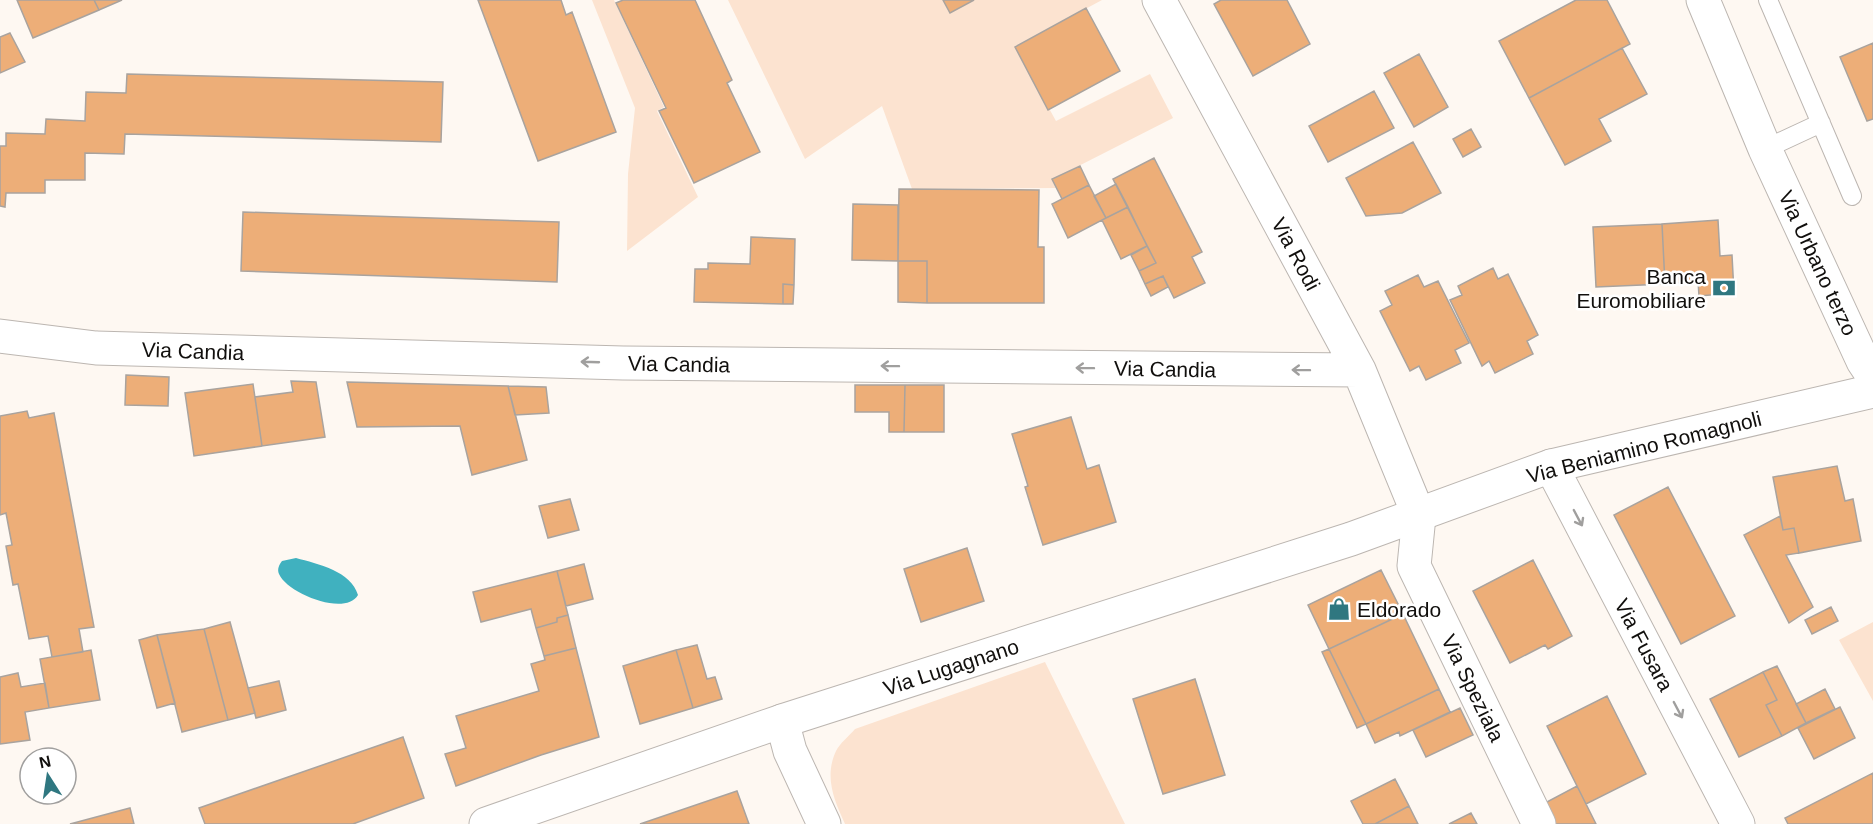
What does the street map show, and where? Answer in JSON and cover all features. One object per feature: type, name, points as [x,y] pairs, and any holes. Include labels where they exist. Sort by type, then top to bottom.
[{"type":"street","name":"Via Rodi","points":[[1159,0],[1359,370],[1419,516]]},
{"type":"street","name":"Via Urbano terzo","points":[[1702,0],[1765,149],[1863,361],[1873,376]]},
{"type":"street","name":"Via Candia","points":[[0,336],[96,348],[623,363],[1359,370]]},
{"type":"street","name":"Via Beniamino Romagnoli","points":[[1419,516],[1551,466],[1873,391]]},
{"type":"street","name":"Via Fusara","points":[[1551,466],[1738,824]]},
{"type":"street","name":"Via Lugagnano","points":[[486,824],[782,721],[1419,516]]},
{"type":"street","name":"Via Speziala","points":[[1419,516],[1414,566],[1539,824]]},
{"type":"street","points":[[782,721],[790,751],[824,824]]},
{"type":"lane","points":[[1767,0],[1852,196]]},
{"type":"lane","points":[[1765,149],[1821,123]]},
{"type":"shaded area","points":[[592,0],[614,0],[664,107],[657,111],[698,197],[627,251],[628,174],[635,108]]},
{"type":"shaded area","points":[[728,0],[1102,0],[1015,47],[1056,121],[1150,74],[1173,118],[1053,179],[1056,188],[912,189],[882,106],[805,159]]},
{"type":"shaded area","points":[[1873,622],[1873,701],[1839,640]]},
{"type":"shaded area","points":[[1045,662],[1125,824],[845,824],[834,797],[831,770],[836,751],[855,729]]},
{"type":"water","points":[[296,558],[341,574],[354,587],[358,595],[351,601],[341,604],[329,603],[304,595],[284,581],[279,574],[278,569],[282,561]]},
{"type":"building","points":[[17,0],[94,0],[99,10],[33,38]]},
{"type":"building","points":[[94,0],[122,0],[99,10]]},
{"type":"building","points":[[478,0],[561,0],[566,15],[572,12],[616,132],[538,161]]},
{"type":"building","points":[[623,0],[695,0],[732,80],[727,83],[760,152],[694,183],[659,111],[666,108],[616,3]]},
{"type":"building","points":[[943,0],[974,0],[950,13]]},
{"type":"building","points":[[1221,0],[1287,0],[1310,44],[1253,76],[1214,4]]},
{"type":"building","points":[[1576,0],[1607,0],[1630,44],[1529,98],[1499,41]]},
{"type":"building","points":[[1086,8],[1120,71],[1048,110],[1015,47]]},
{"type":"building","points":[[10,33],[25,62],[0,73],[0,37]]},
{"type":"building","points":[[1873,43],[1873,119],[1867,121],[1840,57]]},
{"type":"building","points":[[1622,48],[1647,94],[1599,119],[1611,141],[1565,165],[1529,98]]},
{"type":"building","points":[[1419,54],[1448,107],[1414,127],[1384,73]]},
{"type":"building","points":[[127,74],[443,82],[441,142],[125,134],[124,154],[85,153],[85,180],[45,180],[45,193],[6,193],[5,207],[0,206],[0,146],[6,146],[6,133],[45,134],[46,119],[85,121],[86,92],[126,93]]},
{"type":"building","points":[[1374,91],[1394,128],[1328,162],[1309,126]]},
{"type":"building","points":[[1471,129],[1481,147],[1463,157],[1453,139]]},
{"type":"building","points":[[1413,142],[1441,193],[1402,213],[1366,216],[1346,178]]},
{"type":"building","points":[[1154,158],[1202,252],[1192,257],[1205,283],[1174,298],[1163,276],[1145,284],[1139,271],[1156,263],[1113,179]]},
{"type":"building","points":[[1080,166],[1089,185],[1062,199],[1052,179]]},
{"type":"building","points":[[1116,184],[1128,207],[1106,218],[1094,196]]},
{"type":"building","points":[[1089,185],[1106,218],[1068,238],[1052,204]]},
{"type":"building","points":[[899,189],[1039,190],[1038,247],[1044,247],[1044,303],[927,303],[927,261],[898,261]]},
{"type":"building","points":[[853,204],[898,205],[898,261],[852,260]]},
{"type":"building","points":[[1128,207],[1147,246],[1121,259],[1102,220]]},
{"type":"building","points":[[243,212],[559,222],[557,282],[241,271]]},
{"type":"building","points":[[1718,220],[1720,256],[1732,255],[1734,293],[1699,296],[1698,281],[1665,284],[1662,224]]},
{"type":"building","points":[[1662,224],[1665,284],[1596,287],[1593,227]]},
{"type":"building","points":[[751,237],[795,239],[794,285],[783,284],[783,304],[694,302],[695,269],[708,269],[708,263],[750,264]]},
{"type":"building","points":[[1147,246],[1156,263],[1139,271],[1131,255]]},
{"type":"building","points":[[898,261],[927,261],[927,303],[898,302]]},
{"type":"building","points":[[1493,268],[1498,279],[1508,274],[1538,335],[1527,341],[1533,354],[1495,373],[1489,361],[1482,366],[1450,300],[1462,295],[1458,286]]},
{"type":"building","points":[[1418,275],[1424,287],[1438,281],[1469,343],[1455,350],[1461,363],[1426,380],[1419,366],[1410,371],[1380,311],[1392,305],[1385,291]]},
{"type":"building","points":[[1163,276],[1168,287],[1151,296],[1145,284]]},
{"type":"building","points":[[783,284],[794,285],[793,304],[783,304]]},
{"type":"building","points":[[126,375],[169,377],[168,406],[125,405]]},
{"type":"building","points":[[291,381],[316,382],[325,437],[262,446],[255,397],[293,392]]},
{"type":"building","points":[[347,382],[508,386],[527,460],[472,475],[460,426],[357,427]]},
{"type":"building","points":[[253,384],[262,446],[194,456],[185,393]]},
{"type":"building","points":[[855,385],[905,385],[904,432],[889,432],[889,412],[855,412]]},
{"type":"building","points":[[905,385],[944,385],[944,432],[904,432]]},
{"type":"building","points":[[508,386],[546,387],[549,413],[515,415]]},
{"type":"building","points":[[27,411],[29,418],[54,413],[94,627],[79,629],[83,652],[52,657],[48,636],[29,639],[18,584],[13,585],[6,546],[12,545],[6,513],[0,515],[0,416]]},
{"type":"building","points":[[1071,417],[1087,469],[1099,465],[1116,522],[1043,545],[1012,434]]},
{"type":"building","points":[[1837,466],[1845,501],[1853,499],[1861,541],[1799,553],[1794,528],[1783,530],[1773,477]]},
{"type":"building","points":[[1668,487],[1735,616],[1681,644],[1614,515]]},
{"type":"building","points":[[570,499],[579,530],[548,538],[539,506]]},
{"type":"building","points":[[1780,516],[1783,530],[1794,528],[1799,553],[1786,555],[1813,607],[1789,623],[1744,535]]},
{"type":"building","points":[[967,548],[984,601],[921,622],[904,569]]},
{"type":"building","points":[[1533,560],[1572,636],[1548,649],[1545,645],[1510,663],[1473,591]]},
{"type":"building","points":[[584,564],[593,599],[566,606],[557,571]]},
{"type":"building","points":[[1381,570],[1403,614],[1329,649],[1308,605]]},
{"type":"building","points":[[557,571],[568,615],[557,618],[557,622],[536,628],[531,609],[481,622],[473,592]]},
{"type":"building","points":[[1831,607],[1838,621],[1812,634],[1805,620]]},
{"type":"building","points":[[1403,614],[1439,689],[1366,724],[1329,649]]},
{"type":"building","points":[[568,615],[576,648],[544,656],[536,628],[557,622],[557,618]]},
{"type":"building","points":[[230,622],[255,713],[228,720],[204,629]]},
{"type":"building","points":[[204,629],[228,720],[182,732],[157,635]]},
{"type":"building","points":[[157,635],[175,703],[157,708],[139,640]]},
{"type":"building","points":[[697,645],[707,679],[715,677],[722,699],[693,708],[676,650]]},
{"type":"building","points":[[576,648],[599,737],[456,786],[445,754],[466,748],[456,716],[539,691],[531,664],[545,660],[544,656]]},
{"type":"building","points":[[1329,649],[1366,724],[1357,728],[1322,652]]},
{"type":"building","points":[[91,650],[100,700],[49,708],[40,659]]},
{"type":"building","points":[[676,650],[693,708],[640,724],[623,666]]},
{"type":"building","points":[[1777,666],[1806,723],[1782,736],[1766,705],[1777,700],[1763,672]]},
{"type":"building","points":[[1763,672],[1777,700],[1766,705],[1782,736],[1739,757],[1710,699]]},
{"type":"building","points":[[18,673],[21,687],[45,683],[49,708],[25,712],[30,740],[0,744],[0,677]]},
{"type":"building","points":[[1195,679],[1225,775],[1163,794],[1133,699]]},
{"type":"building","points":[[279,681],[286,710],[256,718],[248,688]]},
{"type":"building","points":[[1439,689],[1450,712],[1400,736],[1399,732],[1375,743],[1366,724]]},
{"type":"building","points":[[1825,689],[1835,709],[1806,723],[1796,704]]},
{"type":"building","points":[[1607,696],[1646,774],[1586,804],[1547,726]]},
{"type":"building","points":[[1840,707],[1855,738],[1814,759],[1798,728]]},
{"type":"building","points":[[1460,708],[1473,735],[1426,757],[1413,730]]},
{"type":"building","points":[[403,737],[424,798],[353,824],[205,824],[199,808]]},
{"type":"building","points":[[1873,773],[1873,824],[1788,824],[1785,818]]},
{"type":"building","points":[[1395,779],[1409,806],[1375,824],[1363,824],[1351,801]]},
{"type":"building","points":[[1577,786],[1596,824],[1553,824],[1543,804]]},
{"type":"building","points":[[737,791],[749,824],[640,824]]},
{"type":"building","points":[[1409,806],[1418,824],[1375,824]]},
{"type":"building","points":[[130,808],[134,824],[70,824]]},
{"type":"building","points":[[1471,813],[1477,824],[1449,824]]},
{"type":"place","name":"Banca Euromobiliare","points":[[1724,288]]},
{"type":"place","name":"Eldorado","points":[[1339,609]]}]
